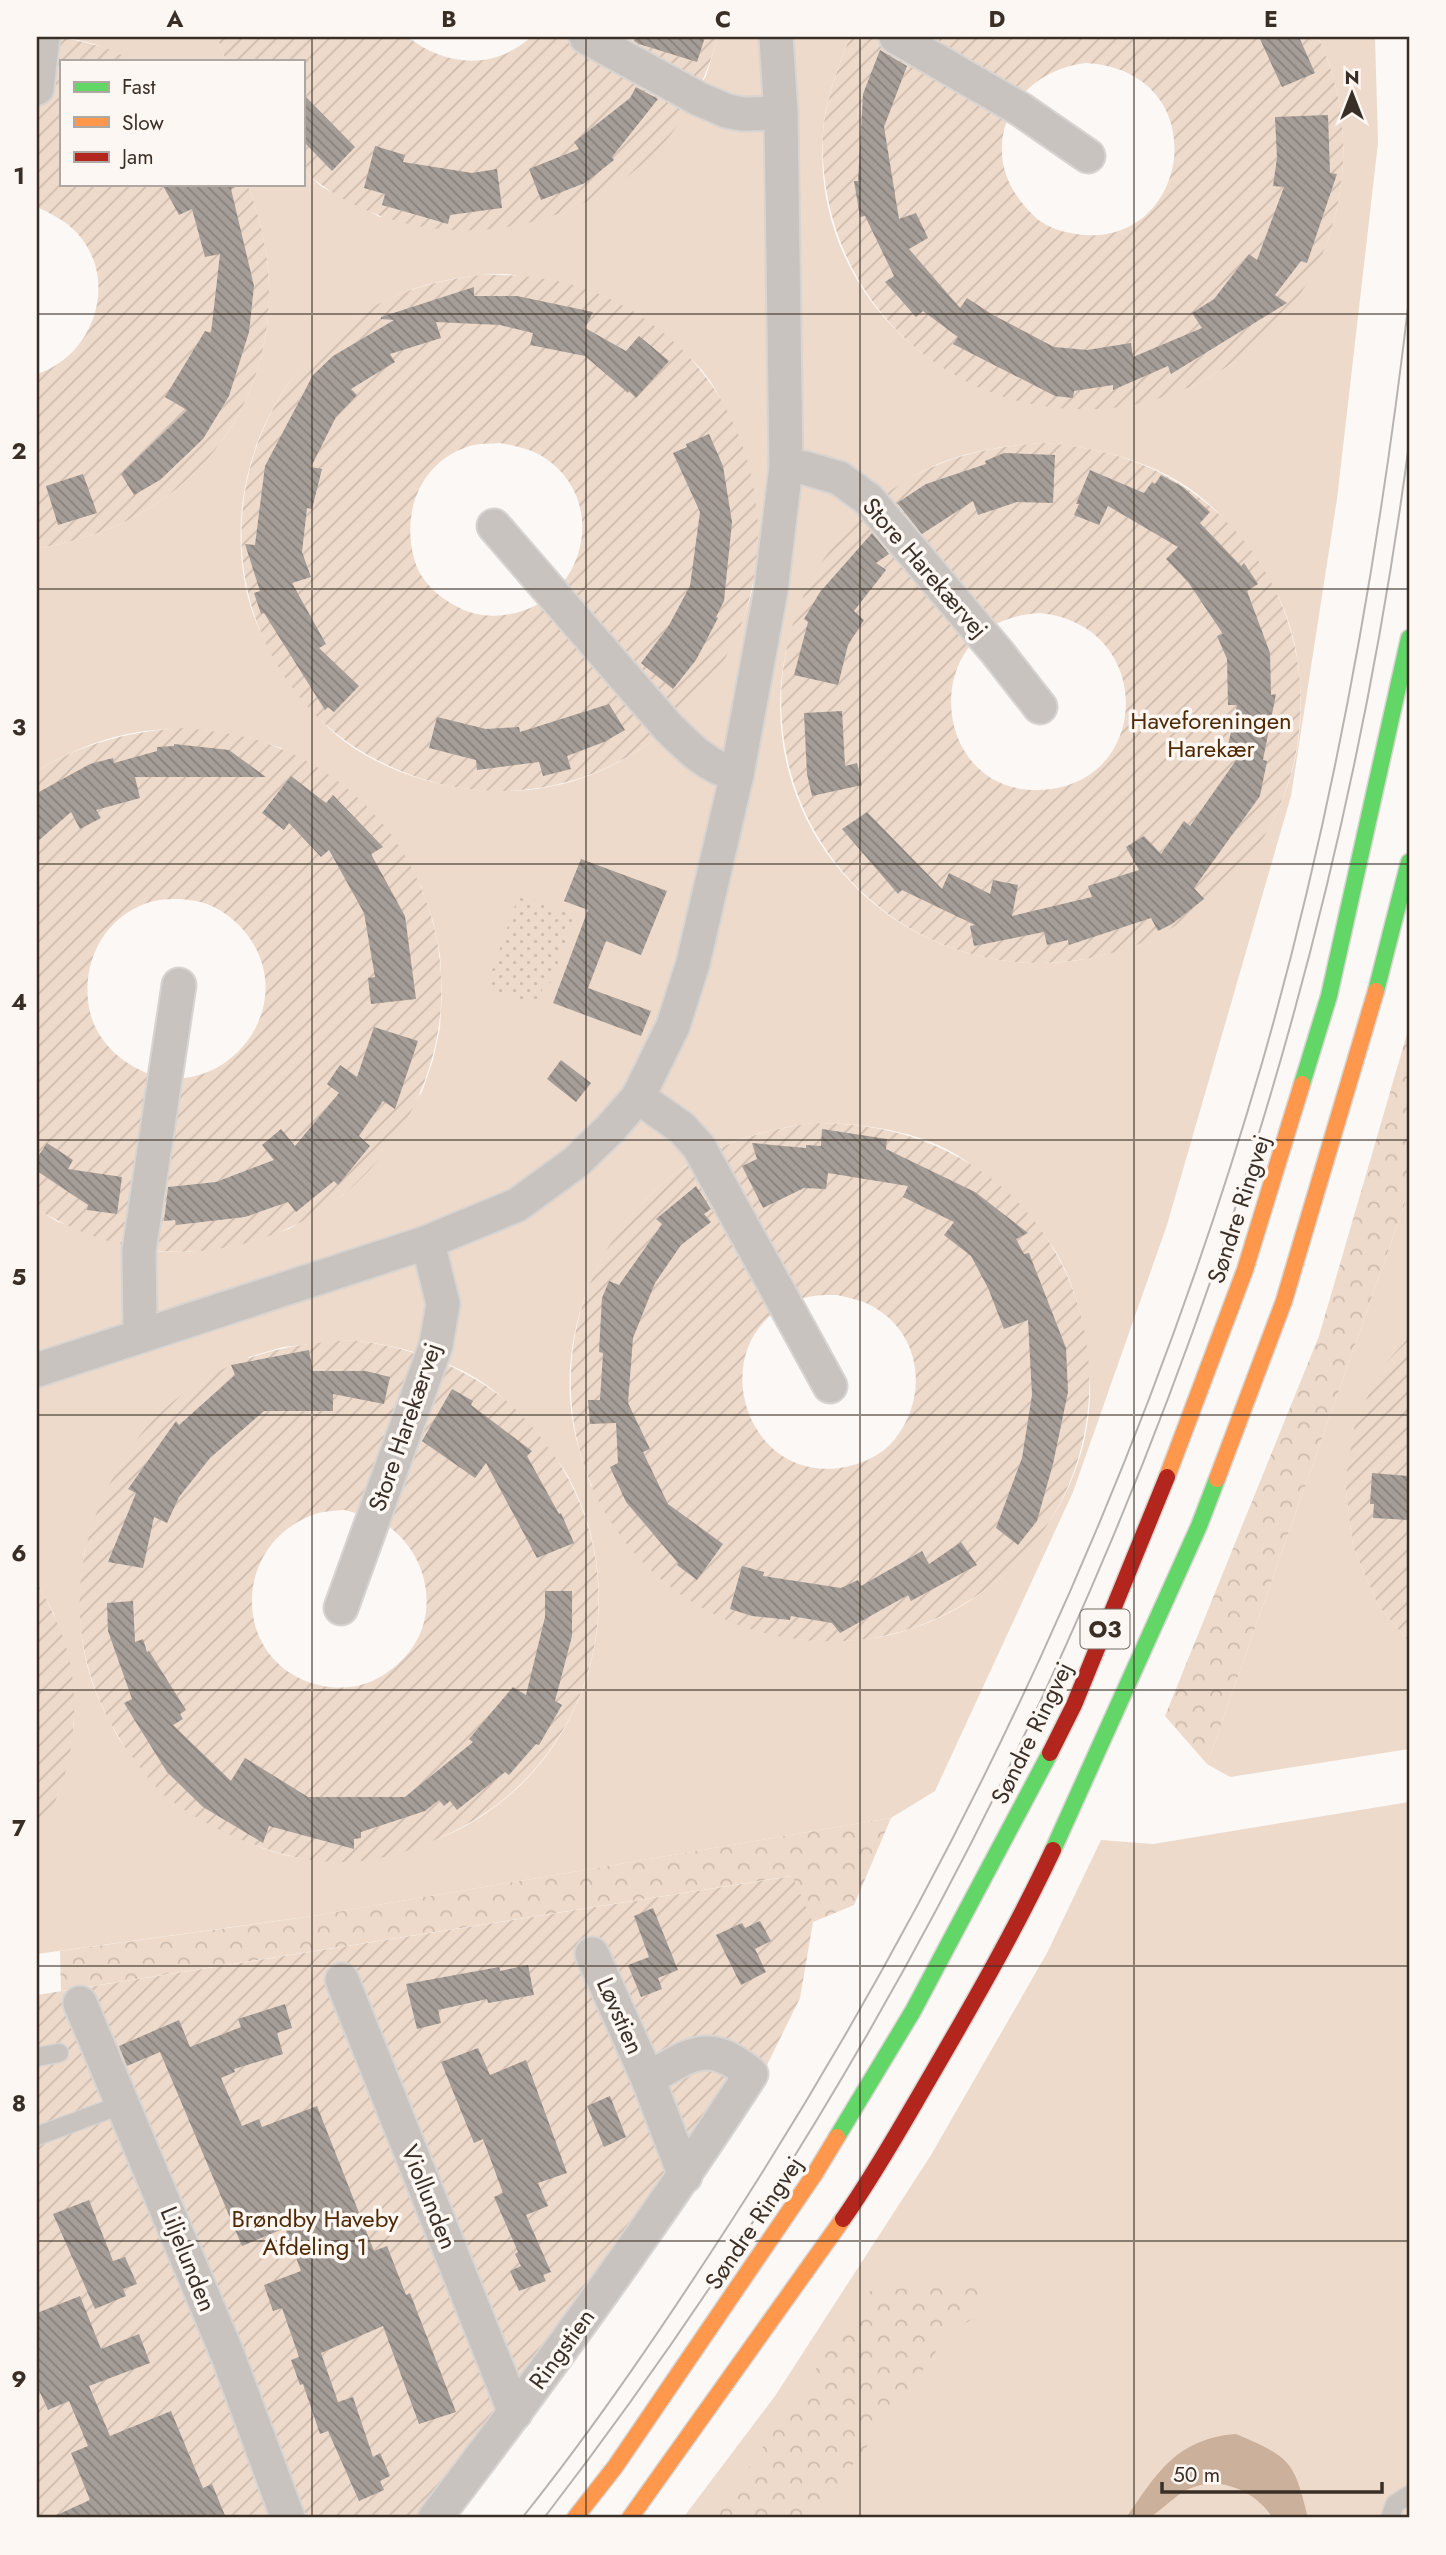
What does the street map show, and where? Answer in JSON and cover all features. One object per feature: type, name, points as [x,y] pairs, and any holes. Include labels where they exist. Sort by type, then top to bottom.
[{"type":"main road","name":"Søndre Ringvej","points":[[575,2518],[615,2468],[814,2175],[920,1999],[1023,1808],[1073,1704],[1150,1522],[1245,1270],[1329,996],[1409,638]]},
{"type":"main road","name":"O3","points":[[630,2518],[861,2194],[951,2042],[1034,1890],[1064,1827],[1199,1525],[1284,1301],[1367,1027],[1409,862]]},
{"type":"street","points":[[37,88],[43,37]]},
{"type":"street","points":[[586,37],[699,99],[727,111],[742,114],[781,113]]},
{"type":"street","points":[[37,1370],[425,1243],[517,1205],[576,1162],[638,1097],[673,1026],[693,963],[737,774],[771,590],[786,467],[781,113],[776,37]]},
{"type":"street","points":[[896,37],[1020,109],[1088,156]]},
{"type":"street","name":"Store Harekærvej","points":[[786,467],[805,468],[839,478],[868,499],[998,652],[1040,707]]},
{"type":"street","points":[[494,526],[668,727],[702,758],[726,772],[737,774]]},
{"type":"street","points":[[143,1334],[139,1326],[139,1251],[179,985]]},
{"type":"street","points":[[638,1097],[682,1128],[699,1147],[830,1386]]},
{"type":"street","name":"Store Harekærvej","points":[[341,1608],[436,1345],[443,1304],[432,1259],[425,1243]]},
{"type":"street","name":"Løvstien","points":[[592,1954],[648,2079]]},
{"type":"street","name":"Viollunden","points":[[342,1980],[515,2413]]},
{"type":"street","name":"Liljelunden","points":[[80,2003],[228,2356],[288,2518]]},
{"type":"street","name":"Ringstien","points":[[435,2518],[515,2413],[685,2176],[751,2074],[732,2058],[704,2053],[686,2057],[648,2079]]},
{"type":"street","points":[[648,2079],[685,2176]]},
{"type":"lane","points":[[37,2057],[59,2053]]},
{"type":"lane","points":[[37,2136],[107,2110]]},
{"type":"lane","points":[[1390,2518],[1395,2504],[1409,2495]]},
{"type":"green space","points":[[37,37],[62,38],[110,50],[131,60],[60,60],[60,186],[248,186],[265,247],[269,309],[258,367],[235,420],[201,466],[155,504],[101,532],[37,548],[37,374],[57,365],[73,351],[86,334],[98,294],[97,272],[90,252],[77,233],[63,221],[37,207]]},
{"type":"green space","points":[[66,37],[217,37],[226,60],[131,60],[94,44]]},
{"type":"green space","points":[[217,37],[408,37],[438,54],[470,61],[502,55],[531,37],[718,37],[688,110],[673,132],[636,169],[593,198],[545,218],[495,229],[444,229],[394,220],[346,200],[304,171],[304,60],[226,60]]},
{"type":"green space","points":[[718,37],[850,37],[831,89],[824,122],[825,192],[844,256],[879,311],[925,355],[982,388],[1044,406],[1111,407],[1179,391],[1225,368],[1264,336],[1299,293],[1316,266],[1329,237],[1341,186],[1343,161],[1343,136],[1335,86],[1318,37],[1375,37],[1378,143],[1337,499],[1291,796],[1167,1225],[1073,1492],[935,1791],[891,1818],[313,1916],[37,1954],[37,1835],[58,1795],[74,1724],[73,1687],[54,1614],[37,1582],[37,1209],[58,1222],[150,1251],[188,1252],[225,1248],[289,1229],[343,1195],[422,1092],[440,1028],[442,992],[440,955],[433,921],[421,886],[281,748],[217,732],[156,730],[126,734],[97,743],[37,771],[37,548],[101,532],[155,504],[201,466],[235,420],[258,367],[269,309],[265,247],[248,186],[304,186],[304,171],[322,187],[380,217],[673,132],[706,76]],"holes":[[[505,274],[518,277],[659,339],[682,351],[702,370],[725,410],[756,561],[752,593],[729,650],[710,681],[687,709],[661,734],[631,755],[599,772],[528,790],[470,789],[411,776],[357,750],[334,733],[308,704],[263,637],[246,591],[242,562],[241,520],[246,481],[257,444],[273,409],[294,377],[319,348],[348,323],[380,303],[416,288],[480,275]],[[1043,443],[1091,449],[1162,472],[1183,484],[1221,516],[1268,581],[1284,609],[1293,636],[1298,665],[1301,708],[1295,759],[1279,807],[1255,850],[1223,887],[1185,918],[1142,942],[1094,957],[1025,963],[970,954],[918,933],[902,924],[846,878],[808,822],[786,760],[780,696],[791,632],[817,572],[859,519],[916,475],[931,467],[994,448]],[[814,1123],[877,1128],[919,1138],[957,1155],[983,1174],[1035,1224],[1061,1260],[1074,1291],[1085,1339],[1090,1392],[1086,1434],[1074,1474],[1056,1511],[1032,1545],[1003,1575],[970,1601],[933,1620],[894,1634],[869,1639],[795,1639],[591,1486],[573,1424],[570,1385],[572,1347],[581,1309],[595,1273],[614,1239],[638,1208],[665,1181],[711,1152],[769,1131]],[[352,1340],[412,1351],[451,1365],[487,1385],[507,1402],[568,1476],[591,1534],[599,1592],[594,1650],[576,1705],[547,1754],[508,1797],[459,1830],[401,1851],[326,1861],[290,1856],[244,1840],[123,1744],[90,1677],[82,1636],[80,1593],[85,1550],[249,1357],[283,1347]]]},
{"type":"green space","points":[[850,37],[1318,37],[1335,86],[1343,136],[1343,161],[1336,212],[1316,268],[1289,309],[1267,334],[1240,358],[1207,379],[1151,401],[1112,408],[1056,408],[1004,397],[956,376],[914,346],[878,309],[850,264],[831,214],[823,159],[824,127],[834,82]],"holes":[[[1086,63],[1128,73],[1157,96],[1172,125],[1174,158],[1165,190],[1145,216],[1115,232],[1076,234],[1047,225],[1037,219],[1020,200],[1003,165],[1002,144],[1010,113],[1029,88],[1055,71]]]},
{"type":"green space","points":[[480,275],[529,277],[577,286],[608,298],[662,332],[705,375],[735,427],[753,483],[758,542],[749,601],[726,657],[688,709],[655,739],[617,763],[575,780],[512,791],[473,790],[417,777],[363,752],[330,728],[301,699],[268,648],[250,599],[242,549],[244,499],[255,450],[276,404],[305,363],[342,328],[386,300],[420,287]],"holes":[[[500,443],[540,455],[566,477],[578,500],[582,525],[579,550],[569,573],[553,593],[531,608],[492,616],[464,610],[437,593],[425,581],[414,558],[411,522],[420,488],[441,461],[474,445]]]},
{"type":"green space","name":"Haveforeningen Harekær","points":[[1026,444],[1064,445],[1104,452],[1161,473],[1196,495],[1241,538],[1274,587],[1294,642],[1301,699],[1295,757],[1277,812],[1246,863],[1203,907],[1167,931],[1128,948],[1065,962],[1006,961],[952,948],[903,924],[848,878],[810,822],[788,760],[781,695],[791,631],[817,570],[858,517],[931,467],[978,452]],"holes":[[[1040,613],[1078,624],[1105,646],[1121,674],[1126,706],[1120,737],[1103,764],[1075,783],[1037,790],[1001,783],[974,764],[957,736],[951,704],[956,672],[972,643],[1000,622]]]},
{"type":"green space","points":[[184,728],[233,734],[281,749],[332,777],[374,813],[406,857],[428,906],[440,958],[440,1012],[430,1066],[407,1119],[375,1164],[336,1200],[290,1227],[239,1245],[186,1252],[160,1251],[109,1241],[84,1233],[37,1209],[37,771],[72,753],[108,740],[145,732]],"holes":[[[184,899],[214,907],[228,915],[245,932],[254,945],[264,974],[264,1002],[256,1028],[240,1050],[218,1067],[193,1077],[165,1078],[136,1068],[113,1052],[101,1038],[90,1012],[88,976],[99,943],[121,917],[154,901]]]},
{"type":"green space","points":[[519,895],[575,915],[551,983],[545,981],[537,1006],[486,988]]},
{"type":"green space","points":[[1409,1027],[1409,1192],[1207,1764],[1165,1716],[1319,1336]]},
{"type":"green space","points":[[814,1123],[875,1128],[933,1145],[970,1164],[1019,1203],[1055,1251],[1078,1306],[1089,1364],[1086,1424],[1070,1481],[1041,1534],[999,1579],[967,1602],[915,1627],[858,1640],[813,1641],[769,1634],[726,1620],[686,1598],[638,1557],[603,1509],[581,1454],[571,1396],[575,1338],[591,1281],[621,1228],[664,1182],[716,1149],[754,1135]],"holes":[[[837,1295],[877,1309],[892,1321],[904,1336],[915,1370],[912,1406],[895,1439],[877,1455],[855,1465],[840,1468],[806,1466],[778,1453],[758,1431],[745,1403],[742,1374],[749,1345],[766,1319],[800,1299]]]},
{"type":"green space","points":[[1409,1192],[1409,1337],[1383,1366],[1345,1484],[1353,1547],[1378,1605],[1409,1642],[1409,1749],[1230,1777],[1207,1764]]},
{"type":"green space","points":[[1409,1337],[1409,1642],[1378,1605],[1353,1547],[1345,1484],[1355,1422],[1383,1366]]},
{"type":"green space","points":[[352,1340],[372,1343],[431,1358],[468,1375],[514,1407],[542,1439],[573,1489],[592,1542],[599,1597],[593,1651],[577,1703],[549,1751],[512,1792],[464,1826],[436,1840],[377,1859],[347,1862],[301,1858],[257,1846],[212,1826],[165,1796],[133,1758],[112,1725],[96,1691],[85,1655],[80,1619],[86,1546],[98,1509],[120,1464],[146,1428],[191,1388],[234,1364],[278,1350]],"holes":[[[344,1510],[380,1521],[410,1548],[425,1584],[427,1603],[424,1623],[416,1641],[396,1666],[368,1683],[346,1687],[323,1686],[292,1674],[270,1655],[257,1631],[252,1603],[256,1575],[268,1550],[289,1528],[318,1513]]]},
{"type":"green space","points":[[37,1582],[54,1615],[67,1650],[72,1673],[74,1722],[59,1793],[37,1835]]},
{"type":"green space","points":[[1409,1802],[1409,2518],[683,2518],[775,2396],[931,2155],[1047,1953],[1101,1840],[1153,1844]]},
{"type":"green space","points":[[891,1818],[854,1905],[813,1922],[791,1876],[61,1991],[60,1951],[313,1916]]},
{"type":"green space","name":"Brøndby Haveby Afdeling 1","points":[[792,1876],[813,1922],[800,1998],[763,2073],[446,2518],[37,2518],[37,1995]]},
{"type":"green space","points":[[986,2282],[978,2315],[948,2335],[878,2433],[810,2518],[710,2518],[741,2479],[869,2291]]},
{"type":"shaded area","points":[[1236,2434],[1279,2455],[1287,2463],[1298,2484],[1308,2518],[1273,2518],[1245,2492],[1221,2484],[1208,2484],[1183,2492],[1148,2518],[1126,2518],[1158,2473],[1183,2451],[1216,2437]]},
{"type":"building","points":[[635,37],[705,37],[697,62],[639,44],[634,41]]},
{"type":"building","points":[[1259,37],[1299,37],[1315,73],[1282,87]]},
{"type":"building","points":[[880,50],[907,66],[884,127],[899,219],[916,213],[928,238],[909,249],[960,308],[967,298],[1054,347],[1087,350],[1131,343],[1133,357],[1202,328],[1192,313],[1214,299],[1249,254],[1257,260],[1284,187],[1273,186],[1277,158],[1275,117],[1328,115],[1330,173],[1337,174],[1307,263],[1301,261],[1275,295],[1287,303],[1171,374],[1168,366],[1113,390],[1113,385],[1074,391],[1073,398],[1055,396],[953,344],[958,337],[923,311],[916,317],[885,282],[894,276],[865,216],[860,217],[854,181],[858,181],[863,94]]},
{"type":"building","points":[[636,87],[658,99],[612,157],[614,160],[585,183],[541,200],[529,169],[579,149],[574,142],[630,98]]},
{"type":"building","points":[[304,95],[355,147],[332,171],[304,142]]},
{"type":"building","points":[[375,146],[405,155],[403,162],[472,173],[497,169],[502,208],[450,215],[448,224],[382,205],[385,194],[364,188]]},
{"type":"building","points":[[163,186],[237,186],[231,189],[254,286],[249,332],[229,396],[203,439],[160,480],[134,495],[121,474],[187,410],[165,397],[205,331],[211,333],[220,254],[205,257],[192,209],[179,215]]},
{"type":"building","points":[[474,287],[474,296],[517,296],[593,312],[585,328],[626,351],[639,336],[669,361],[636,398],[585,356],[530,345],[533,333],[500,325],[436,322],[441,338],[390,354],[395,362],[351,389],[357,395],[336,417],[311,467],[322,469],[312,509],[307,508],[302,552],[311,577],[292,583],[326,644],[319,648],[359,686],[334,712],[328,707],[325,710],[264,613],[261,614],[254,593],[260,591],[245,544],[255,545],[265,466],[313,375],[333,356],[394,320],[381,317]]},
{"type":"building","points":[[709,434],[723,466],[732,522],[724,601],[696,660],[673,689],[641,663],[668,627],[690,586],[700,512],[673,453]]},
{"type":"building","points":[[1004,453],[1055,455],[1053,503],[1017,502],[978,515],[973,501],[922,534],[897,503],[926,484],[986,464],[985,461]]},
{"type":"building","points":[[1090,470],[1144,493],[1161,475],[1183,487],[1210,512],[1200,523],[1241,566],[1244,563],[1258,584],[1247,591],[1270,653],[1271,695],[1276,694],[1263,760],[1267,761],[1260,796],[1194,888],[1204,899],[1172,924],[1158,931],[1151,918],[1069,945],[1068,940],[1047,945],[1044,932],[974,946],[970,926],[975,925],[902,890],[898,894],[842,829],[867,812],[942,889],[949,873],[990,894],[993,880],[1018,885],[1012,916],[1092,897],[1088,886],[1139,870],[1126,847],[1144,836],[1161,854],[1184,821],[1190,826],[1239,756],[1226,754],[1237,705],[1228,705],[1227,659],[1217,636],[1223,634],[1188,582],[1166,559],[1178,547],[1108,506],[1099,525],[1074,515]]},
{"type":"building","points":[[83,474],[97,513],[58,525],[46,486]]},
{"type":"building","points":[[872,533],[889,554],[876,563],[886,570],[854,611],[864,620],[848,645],[838,685],[794,675],[808,622],[804,619],[820,592]]},
{"type":"building","points":[[609,704],[625,730],[604,742],[567,756],[571,769],[543,776],[539,762],[477,770],[476,760],[429,748],[437,717],[486,729],[519,727],[520,732]]},
{"type":"building","points":[[842,711],[845,766],[857,763],[862,785],[812,796],[807,774],[804,713]]},
{"type":"building","points":[[174,744],[229,750],[266,777],[135,777],[140,798],[96,810],[101,818],[80,829],[71,812],[37,842],[37,793],[90,764],[113,758],[114,763],[157,751],[157,747]]},
{"type":"building","points":[[291,776],[326,803],[333,795],[383,847],[371,854],[405,916],[416,999],[371,1004],[368,978],[375,977],[364,913],[329,850],[321,857],[289,823],[284,830],[262,813]]},
{"type":"building","points":[[581,859],[667,891],[641,955],[606,941],[588,988],[651,1011],[641,1036],[553,1003],[588,910],[564,901]]},
{"type":"building","points":[[374,1027],[418,1041],[395,1109],[383,1101],[359,1136],[370,1146],[338,1185],[334,1181],[296,1212],[288,1202],[245,1217],[176,1225],[175,1220],[164,1221],[168,1187],[216,1182],[274,1160],[262,1145],[281,1129],[295,1146],[339,1093],[327,1084],[340,1065],[357,1077]]},
{"type":"building","points":[[561,1060],[591,1083],[576,1102],[547,1079]]},
{"type":"building","points":[[822,1129],[887,1139],[886,1149],[975,1192],[1028,1233],[1016,1239],[1024,1254],[1029,1253],[1066,1348],[1068,1392],[1053,1464],[1037,1521],[1018,1545],[996,1528],[1022,1458],[1032,1395],[1028,1320],[1004,1329],[988,1288],[971,1256],[944,1235],[954,1222],[903,1197],[908,1186],[828,1173],[826,1189],[804,1188],[763,1208],[742,1166],[757,1159],[752,1143],[806,1148],[806,1145],[821,1146]]},
{"type":"building","points":[[47,1143],[73,1160],[68,1169],[122,1177],[117,1214],[87,1210],[88,1205],[37,1171],[37,1158]]},
{"type":"building","points":[[696,1186],[711,1209],[704,1214],[711,1222],[681,1245],[655,1283],[633,1338],[628,1403],[650,1449],[643,1452],[668,1504],[723,1544],[697,1580],[677,1565],[626,1502],[610,1467],[618,1463],[616,1423],[590,1424],[588,1400],[600,1400],[602,1298],[609,1281],[619,1285],[662,1224],[656,1219]]},
{"type":"building","points":[[309,1350],[313,1371],[366,1371],[390,1377],[384,1404],[333,1394],[333,1411],[264,1411],[210,1458],[179,1497],[167,1523],[154,1517],[143,1568],[108,1562],[136,1493],[128,1489],[176,1421],[179,1425],[235,1375],[231,1365]]},
{"type":"building","points":[[452,1389],[473,1401],[471,1405],[532,1451],[527,1456],[559,1514],[561,1513],[574,1543],[537,1558],[486,1463],[475,1478],[422,1441]]},
{"type":"building","points":[[1372,1473],[1409,1476],[1409,1520],[1373,1518],[1374,1504],[1370,1504]]},
{"type":"building","points":[[961,1542],[977,1565],[911,1601],[908,1595],[840,1633],[832,1623],[791,1616],[790,1620],[752,1616],[730,1609],[742,1566],[764,1572],[763,1576],[841,1588],[858,1580],[861,1586],[922,1551],[929,1564]]},
{"type":"building","points":[[545,1591],[572,1591],[572,1636],[555,1701],[562,1705],[539,1745],[536,1744],[509,1775],[505,1772],[457,1810],[450,1801],[444,1806],[439,1800],[425,1811],[361,1832],[361,1838],[354,1839],[354,1849],[269,1826],[263,1843],[203,1807],[167,1772],[124,1703],[132,1699],[108,1631],[107,1603],[133,1601],[135,1642],[143,1639],[147,1652],[149,1651],[186,1710],[180,1714],[183,1719],[173,1725],[231,1781],[245,1758],[308,1797],[405,1797],[473,1742],[469,1739],[513,1687],[526,1695],[545,1617]]},
{"type":"building","points":[[653,1908],[678,1970],[658,1978],[662,1989],[641,1997],[628,1965],[649,1957],[634,1916]]},
{"type":"building","points":[[760,1921],[771,1941],[755,1949],[766,1972],[741,1985],[716,1935],[742,1923],[745,1928]]},
{"type":"building","points":[[528,1965],[534,1995],[488,2003],[487,1999],[438,2010],[441,2023],[417,2029],[406,1984],[499,1967],[500,1971]]},
{"type":"building","points":[[285,2004],[292,2028],[277,2033],[283,2054],[234,2069],[235,2072],[221,2078],[242,2126],[259,2119],[262,2127],[317,2106],[374,2251],[387,2246],[406,2295],[410,2293],[456,2412],[419,2424],[383,2326],[321,2353],[338,2402],[353,2397],[373,2457],[380,2453],[390,2476],[380,2481],[384,2490],[359,2501],[328,2431],[320,2434],[303,2384],[300,2385],[291,2360],[299,2357],[282,2308],[273,2311],[264,2285],[301,2271],[285,2228],[242,2246],[160,2052],[127,2066],[119,2046],[179,2020],[190,2047],[241,2027],[238,2019]]},
{"type":"building","points":[[478,2048],[490,2075],[526,2060],[567,2173],[538,2183],[548,2206],[526,2215],[551,2272],[543,2275],[546,2281],[519,2291],[510,2271],[521,2266],[515,2254],[518,2252],[494,2197],[503,2193],[483,2139],[474,2143],[441,2062]]},
{"type":"building","points":[[610,2096],[626,2137],[604,2147],[587,2106]]},
{"type":"building","points":[[89,2200],[113,2261],[125,2257],[137,2284],[123,2289],[126,2296],[95,2309],[53,2214]]},
{"type":"building","points":[[80,2296],[101,2349],[139,2334],[150,2363],[89,2386],[110,2436],[171,2411],[203,2488],[212,2484],[226,2518],[50,2518],[90,2500],[71,2453],[88,2446],[69,2401],[48,2410],[37,2386],[37,2313]]},
{"type":"tram line","points":[[522,2518],[578,2446],[657,2334],[732,2220],[816,2084],[896,1946],[970,1804],[1039,1661],[1103,1514],[1161,1366],[1215,1215],[1288,969],[1351,684],[1384,492],[1409,299]]},
{"type":"tram line","points":[[544,2518],[710,2287],[860,2046],[995,1796],[1113,1538],[1214,1272],[1297,1001],[1362,724],[1409,444]]},
{"type":"traffic: fast","points":[[1302,1084],[1329,996],[1409,638]]},
{"type":"traffic: fast","points":[[1376,991],[1409,862]]},
{"type":"traffic: fast","points":[[1053,1850],[1199,1526],[1217,1479]]},
{"type":"traffic: fast","points":[[837,2137],[913,2011],[1050,1753]]},
{"type":"traffic: slow","points":[[1217,1479],[1284,1301],[1376,991]]},
{"type":"traffic: slow","points":[[1167,1477],[1245,1270],[1302,1084]]},
{"type":"traffic: slow","points":[[575,2518],[615,2467],[814,2175],[837,2137]]},
{"type":"traffic: slow","points":[[630,2518],[843,2219]]},
{"type":"traffic: jam","points":[[1050,1753],[1074,1705],[1167,1477]]},
{"type":"traffic: jam","points":[[843,2219],[884,2156],[973,2002],[1023,1912],[1053,1850]]}]
